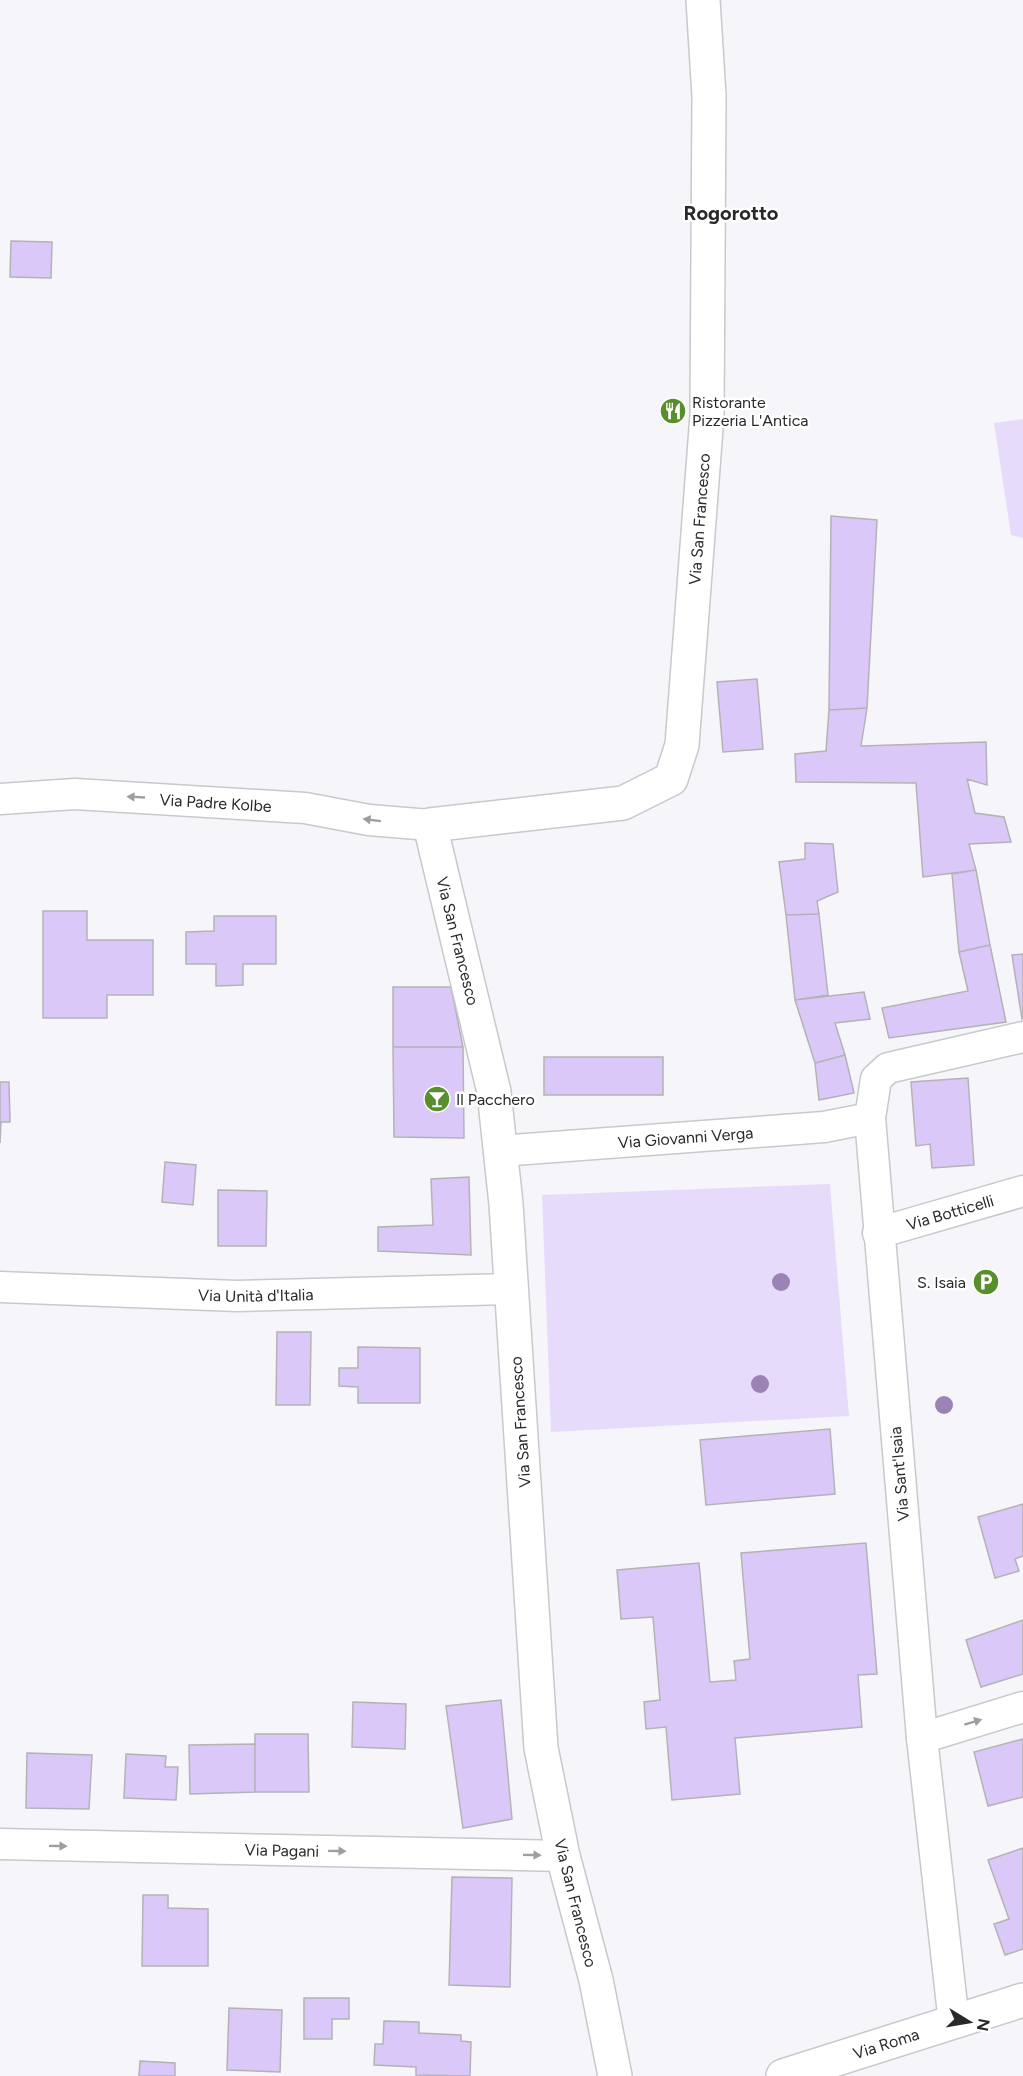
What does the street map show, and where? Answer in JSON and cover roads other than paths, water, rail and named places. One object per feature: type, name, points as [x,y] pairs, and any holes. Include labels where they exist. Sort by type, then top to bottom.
[{"type":"street","name":"Via San Francesco","points":[[615,2076],[596,1980],[563,1856],[541,1748],[512,1290],[494,1092],[430,825],[623,803],[671,779],[675,768],[682,745],[707,415],[710,96],[704,0]]},
{"type":"street","name":"Via Padre Kolbe","points":[[0,799],[75,794],[305,808],[369,820],[430,825]]},
{"type":"street","name":"Via Sant'Isaia","points":[[954,2023],[922,1738],[870,1118],[876,1079],[888,1068],[1023,1037]]},
{"type":"street","name":"Via Giovanni Verga","points":[[500,1151],[824,1126],[870,1118]]},
{"type":"street","name":"Via Botticelli","points":[[878,1233],[1023,1191]]},
{"type":"street","name":"Via Unità d'Italia","points":[[0,1287],[237,1296],[512,1290]]},
{"type":"street","points":[[922,1738],[1023,1707]]},
{"type":"street","name":"Via Pagani","points":[[0,1844],[563,1856]]},
{"type":"street","name":"Via Roma","points":[[783,2076],[1023,2000]]},
{"type":"place","name":"Ristorante Pizzeria L'Antica","points":[[673,411]]},
{"type":"place","name":"Il Pacchero","points":[[437,1099]]},
{"type":"place","name":"S. Isaia","points":[[986,1282]]},
{"type":"district","name":"Rogorotto","points":[[731,213]]}]
